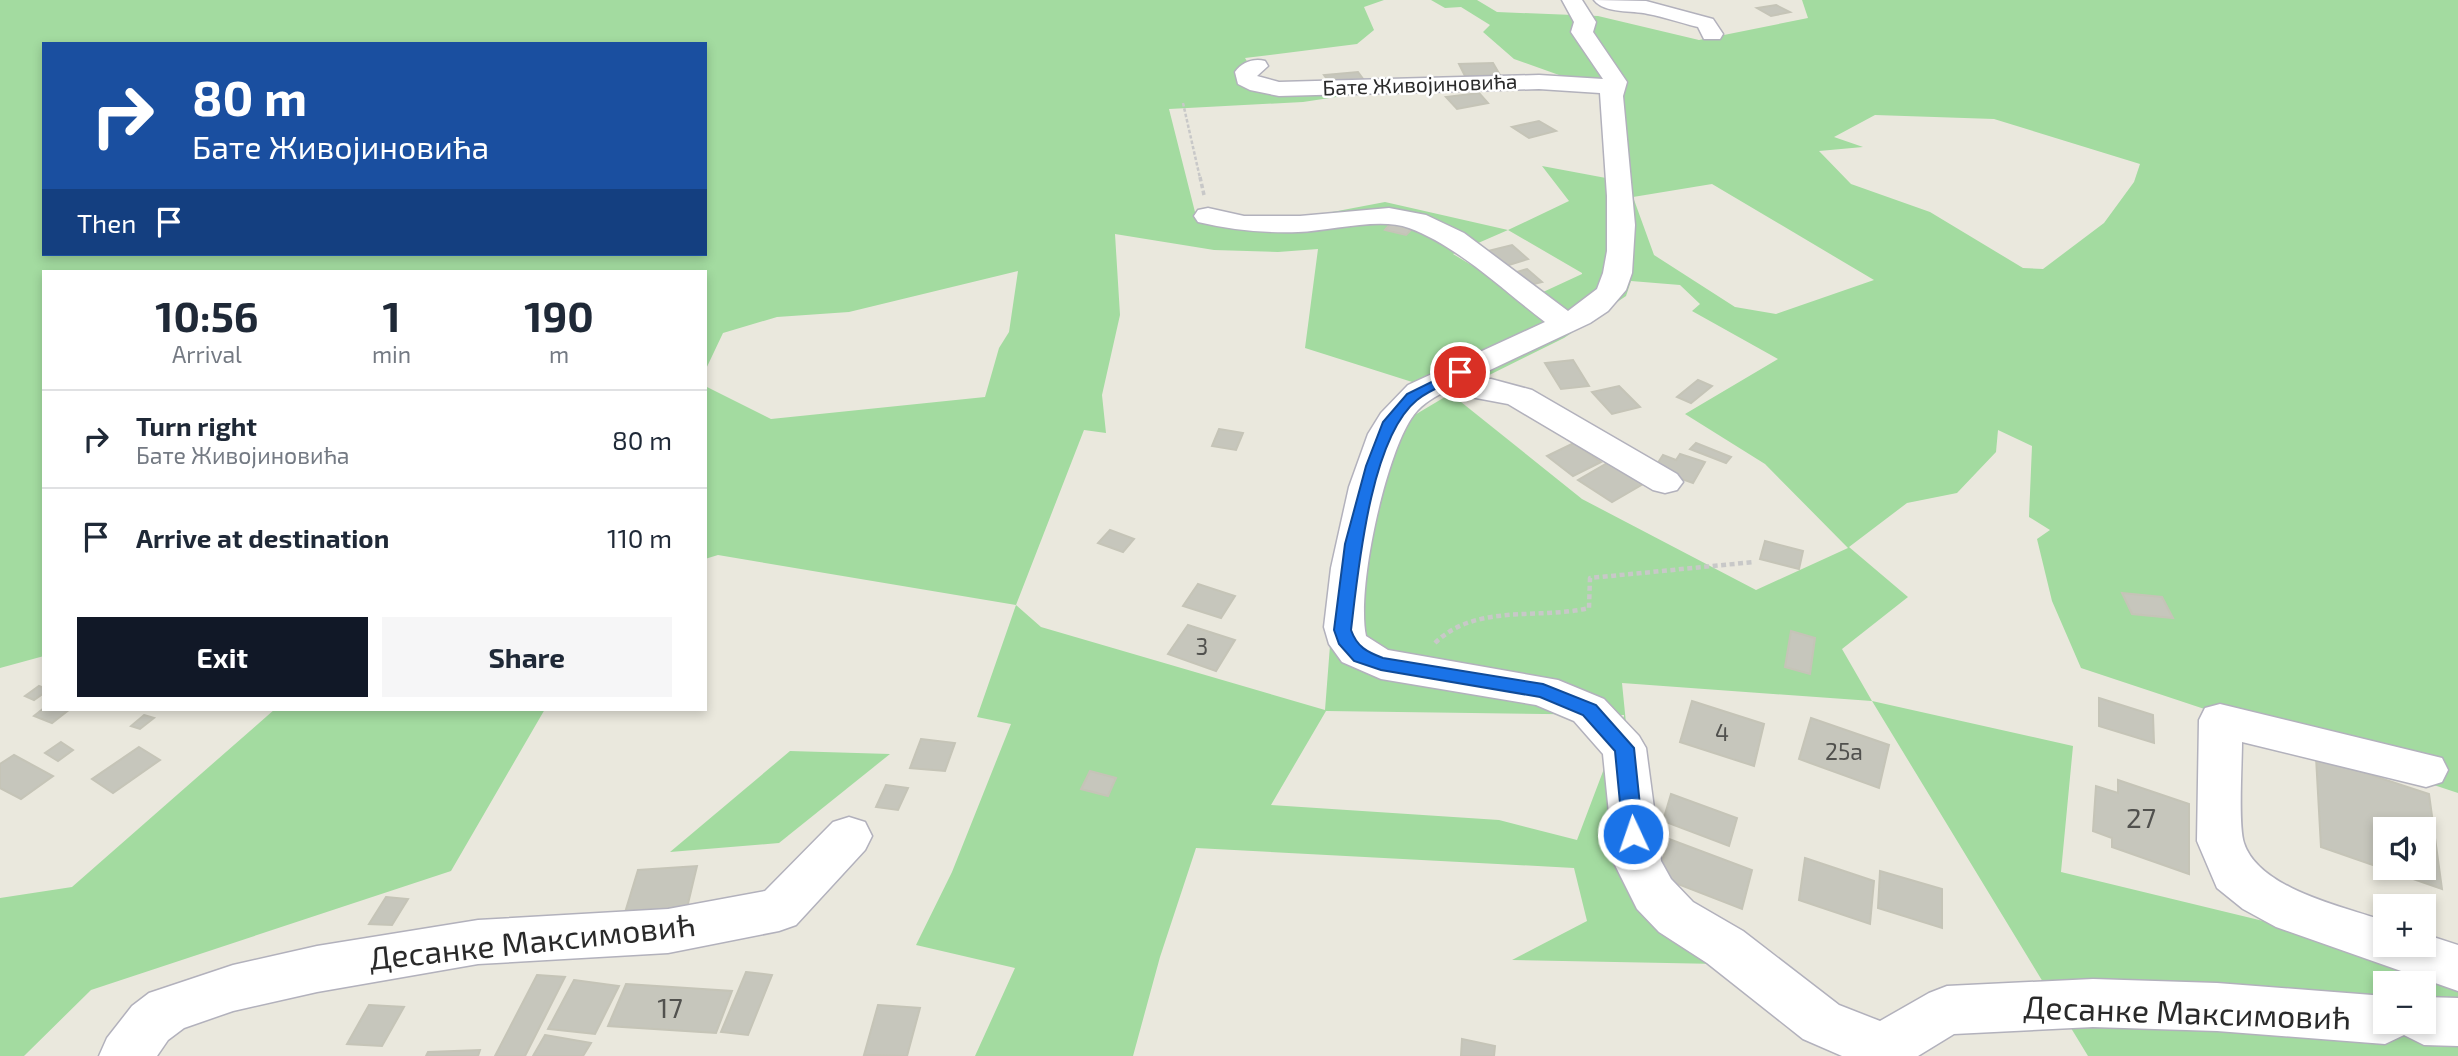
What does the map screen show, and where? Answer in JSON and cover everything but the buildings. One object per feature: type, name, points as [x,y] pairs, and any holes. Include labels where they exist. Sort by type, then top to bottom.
[{"type":"street","points":[[1572,0],[1584,22],[1582,32],[1592,48],[1608,64],[1616,82],[1611,96],[1622,236],[1618,272],[1612,290],[1602,301],[1566,324],[1499,352],[1412,397],[1390,422],[1374,466],[1353,544],[1343,630],[1348,644],[1360,656],[1381,664],[1543,691],[1589,710],[1624,748],[1638,863],[1654,894],[1676,917],[1725,947],[1821,1022],[1881,1052]]},
{"type":"street","points":[[1604,0],[1621,5],[1646,7],[1706,23],[1712,34]]},
{"type":"street","name":"Бате Живојиновића","points":[[1257,66],[1246,72],[1246,79],[1258,85],[1279,89],[1539,82],[1614,87]]},
{"type":"street","points":[[1209,216],[1244,224],[1300,224],[1389,216],[1416,221],[1454,239],[1566,324]]},
{"type":"street","points":[[1441,382],[1471,389],[1491,389],[1520,397],[1665,482]]},
{"type":"street","points":[[2373,939],[2293,912],[2260,894],[2234,874],[2220,841],[2220,720],[2426,771]]},
{"type":"street","name":"Десанке Максимовић","points":[[126,1056],[150,1023],[167,1010],[233,988],[317,969],[478,942],[668,931],[779,910],[849,836]]},
{"type":"street","points":[[2425,957],[2458,968]]},
{"type":"street","name":"Десанке Максимовић","points":[[1881,1052],[1947,1010],[2094,1003],[2217,1007],[2373,1019]]},
{"type":"street","points":[[2436,1021],[2458,1022]]},
{"type":"path","points":[[1182,103],[1209,216]]},
{"type":"path","points":[[1417,670],[1441,634],[1475,618],[1570,614],[1589,608],[1590,578],[1754,562]]},
{"type":"green space","points":[[0,0],[1384,0],[1364,7],[1374,30],[1357,44],[1245,58],[1268,95],[1363,93],[1303,102],[1169,109],[1196,216],[1306,217],[1385,202],[1508,230],[1569,201],[1542,166],[1606,178],[1601,90],[1514,59],[1483,32],[1490,25],[1461,7],[1445,8],[1431,0],[1477,0],[1497,12],[1598,16],[1699,40],[1808,18],[1802,0],[2458,0],[2458,793],[2081,668],[2052,601],[2037,539],[2050,530],[2029,517],[2032,446],[1998,430],[1996,452],[1957,493],[1907,503],[1849,547],[1908,597],[1842,649],[1872,701],[1622,683],[1644,904],[1719,964],[1512,960],[1587,921],[1574,868],[1196,848],[1160,957],[1133,1056],[975,1056],[1015,968],[916,945],[952,872],[1011,724],[977,717],[1016,605],[718,555],[707,558],[707,387],[771,419],[985,397],[999,348],[1009,332],[1018,271],[849,312],[777,317],[723,333],[707,367],[707,270],[42,270],[42,657],[0,668]],"holes":[[[1875,115],[1994,119],[2140,164],[2134,182],[2104,223],[2043,269],[2023,268],[1930,212],[1851,184],[1819,151],[1863,147],[1834,137]],[[1712,184],[1874,280],[1776,314],[1735,307],[1654,255],[1633,197]],[[1508,230],[1582,273],[1528,299],[1453,254]],[[1115,234],[1214,250],[1278,252],[1318,249],[1305,348],[1450,394],[1413,416],[1353,474],[1336,568],[1325,710],[1041,627],[1016,605],[1084,430],[1106,433],[1102,395],[1120,315]],[[1631,281],[1680,285],[1700,304],[1692,311],[1778,359],[1685,414],[1765,464],[1848,548],[1756,590],[1582,499],[1451,394],[1564,338],[1626,296]],[[1326,711],[1624,715],[1577,840],[1499,820],[1271,805]]]},
{"type":"green space","points":[[1872,701],[2073,746],[2061,872],[2373,947],[2373,957],[2413,957],[2458,968],[2458,1056],[2088,1056]]},
{"type":"green space","points":[[273,711],[544,711],[451,871],[91,990],[24,1056],[0,1056],[0,898],[72,887]]},
{"type":"green space","points":[[790,751],[890,754],[779,843],[670,852]]},
{"type":"route","points":[[1460,372],[1412,397],[1390,422],[1374,466],[1353,544],[1343,630],[1348,644],[1360,656],[1381,664],[1543,691],[1589,710],[1624,748],[1633,834]]}]
